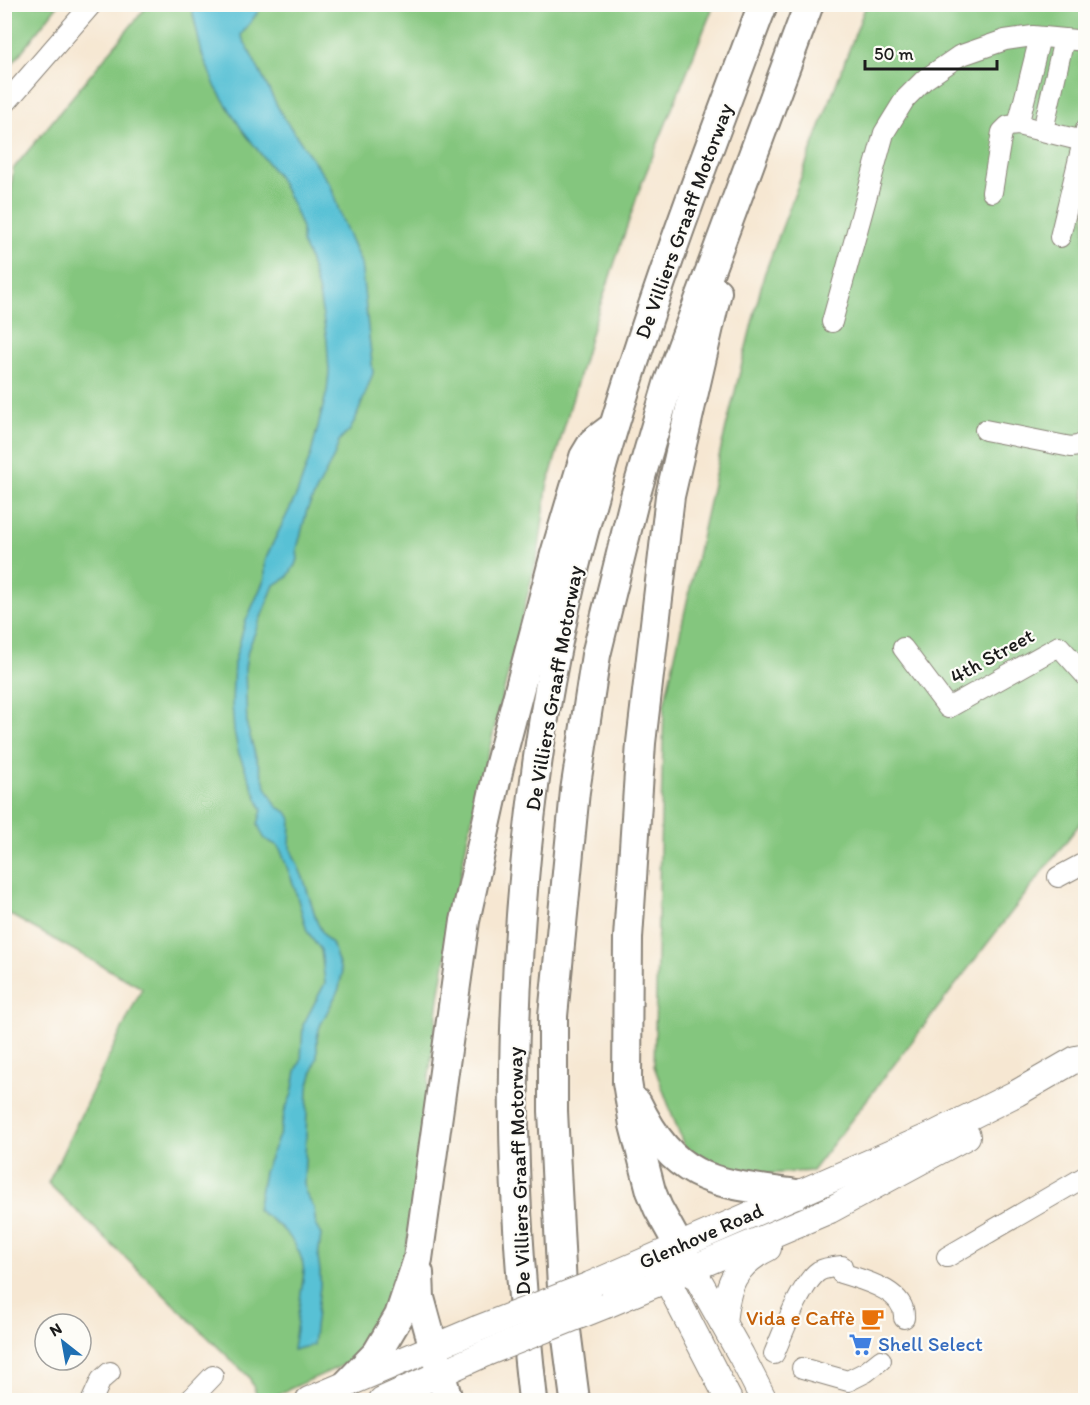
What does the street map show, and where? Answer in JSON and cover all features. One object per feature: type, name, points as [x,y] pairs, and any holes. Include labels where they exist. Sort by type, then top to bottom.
[{"type":"highway","name":"De Villiers Graaff Motorway","points":[[533,1401],[524,1310],[514,1115],[514,1070],[522,902],[534,793],[557,652],[578,552],[613,427],[662,277],[763,4]]},
{"type":"highway","points":[[574,1401],[563,1306],[552,1069],[556,981],[575,791],[596,655],[635,497],[668,384],[809,4]]},
{"type":"highway","points":[[674,1262],[649,1183],[634,1125],[627,1082],[628,949],[634,834],[649,667],[670,496],[730,238],[756,145]]},
{"type":"highway","points":[[445,1387],[420,1298],[418,1259],[465,921],[494,790],[574,487],[584,457],[593,442],[613,427]]},
{"type":"highway","points":[[627,1082],[643,1115],[663,1146],[698,1174],[718,1182],[797,1194]]},
{"type":"highway","points":[[329,1392],[377,1353],[399,1316],[418,1259]]},
{"type":"main road","name":"Glenhove Road","points":[[382,1401],[445,1387],[486,1353],[606,1305],[674,1262],[797,1194],[937,1133],[1017,1093],[1076,1059],[1086,1057]]},
{"type":"main road","name":"Glenhove Road","points":[[329,1392],[477,1329],[590,1285],[796,1225],[830,1210],[959,1141],[1076,1073],[1086,1063]]},
{"type":"main road","points":[[723,1323],[730,1286],[744,1262],[785,1237],[796,1225]]},
{"type":"main road","points":[[674,1262],[723,1323],[764,1401]]},
{"type":"main road","points":[[674,1262],[729,1401]]},
{"type":"street","points":[[4,105],[92,4]]},
{"type":"street","points":[[1017,124],[1040,37]]},
{"type":"street","points":[[832,322],[884,133],[905,99],[924,80],[958,56],[1005,40],[1040,37],[1086,40]]},
{"type":"street","points":[[1043,130],[1064,39]]},
{"type":"street","points":[[992,192],[1002,132],[1008,126],[1017,124],[1084,135],[1060,237]]},
{"type":"street","points":[[985,430],[1071,447],[1086,442]]},
{"type":"street","name":"4th Street","points":[[903,648],[948,708],[1059,646],[1086,676]]},
{"type":"street","points":[[1058,877],[1086,862]]},
{"type":"street","points":[[946,1257],[1086,1176]]},
{"type":"street","points":[[774,1354],[806,1284],[820,1271],[830,1267],[876,1285],[894,1296],[904,1309],[904,1318]]},
{"type":"street","points":[[802,1368],[848,1381],[866,1372],[881,1360]]},
{"type":"street","points":[[92,1401],[101,1380],[110,1372]]},
{"type":"street","points":[[190,1401],[213,1376]]},
{"type":"green space","points":[[4,5],[58,5],[5,73]]},
{"type":"green space","points":[[148,5],[714,5],[641,185],[594,324],[547,487],[539,549],[468,835],[440,991],[406,1256],[393,1305],[348,1363],[265,1400],[259,1400],[249,1377],[48,1183],[142,988],[5,912],[4,281],[13,169]]},
{"type":"green space","points":[[866,5],[1085,5],[1085,817],[812,1171],[748,1175],[685,1149],[654,1066],[664,705],[721,448],[764,275]]},
{"type":"water","points":[[191,5],[259,5],[258,12],[241,35],[282,115],[331,186],[341,217],[361,263],[373,373],[356,418],[350,430],[339,441],[335,454],[307,510],[297,549],[298,560],[287,578],[274,585],[248,650],[245,668],[247,726],[255,754],[266,787],[277,807],[287,812],[291,819],[290,847],[304,880],[317,922],[325,937],[332,943],[342,974],[339,989],[320,1026],[317,1038],[317,1057],[308,1088],[304,1182],[305,1192],[314,1208],[316,1226],[321,1235],[318,1258],[320,1286],[313,1345],[293,1350],[304,1272],[302,1262],[299,1252],[288,1235],[257,1210],[264,1172],[280,1133],[301,1060],[303,1025],[325,983],[321,950],[307,931],[281,851],[278,846],[265,839],[258,824],[262,810],[239,754],[234,731],[232,703],[234,663],[245,623],[265,578],[265,562],[268,553],[297,494],[311,454],[327,391],[329,372],[327,340],[319,294],[308,255],[302,243],[302,228],[294,208],[279,178],[241,128],[216,88],[202,54]]},
{"type":"place","name":"Vida e Caffè","points":[[873,1318]]},
{"type":"place","name":"Shell Select","points":[[860,1344]]}]
